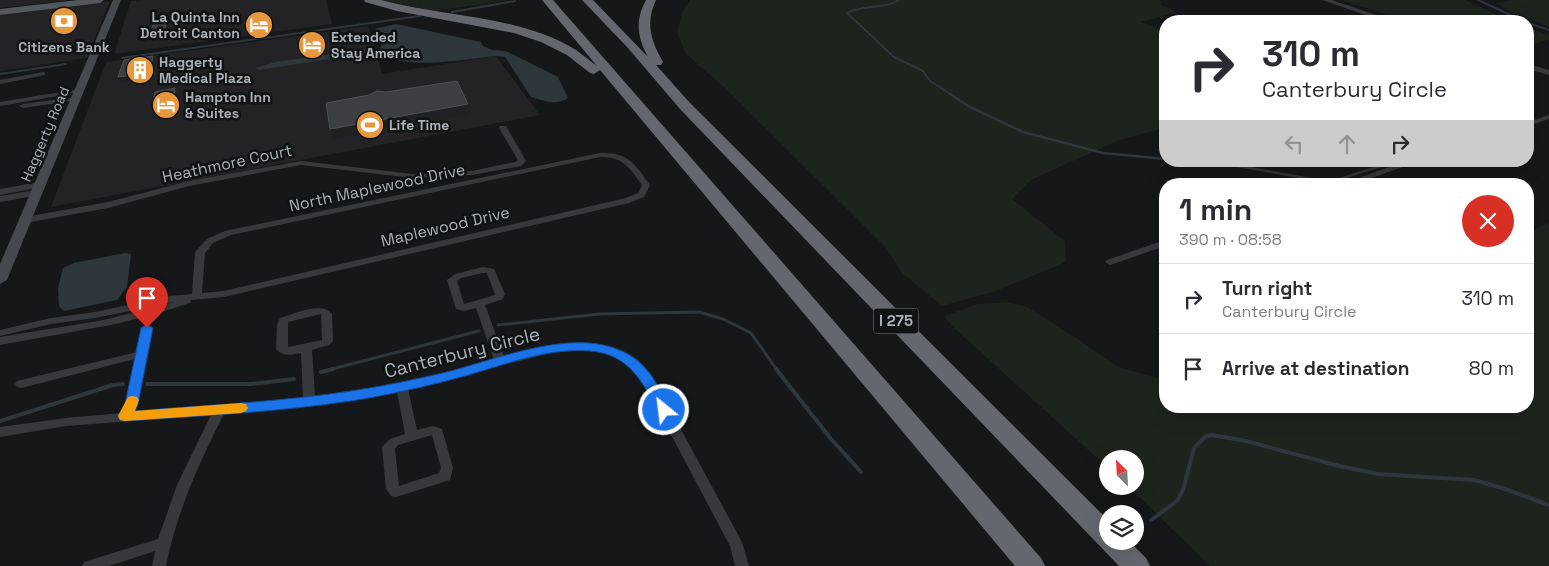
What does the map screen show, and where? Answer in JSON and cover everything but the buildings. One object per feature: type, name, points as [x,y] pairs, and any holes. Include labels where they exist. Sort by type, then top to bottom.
[{"type":"highway","points":[[369,0],[521,32],[553,42],[580,56],[631,113],[651,123]]},
{"type":"highway","points":[[547,0],[1031,566]]},
{"type":"highway","name":"I 275","points":[[587,0],[632,46],[685,106],[1099,528]]},
{"type":"highway","points":[[651,0],[643,16],[644,38],[658,63],[684,94],[685,106]]},
{"type":"highway","points":[[1121,550],[1136,566]]},
{"type":"main road","points":[[0,12],[100,0]]},
{"type":"main road","name":"Haggerty Road","points":[[1,274],[117,0]]},
{"type":"street","points":[[1325,0],[1371,15]]},
{"type":"street","points":[[1534,68],[1549,73]]},
{"type":"street","points":[[0,82],[43,74]]},
{"type":"street","points":[[0,104],[77,95]]},
{"type":"street","points":[[0,109],[77,95]]},
{"type":"street","points":[[1534,122],[1549,118]]},
{"type":"street","name":"Heathmore Court","points":[[23,223],[94,212],[108,205],[189,184],[301,163],[413,176],[472,173],[518,164],[522,161],[503,128]]},
{"type":"street","name":"North Maplewood Drive","points":[[196,297],[200,252],[204,245],[220,236],[600,155],[612,155]]},
{"type":"street","name":"Maplewood Drive","points":[[0,333],[170,299],[232,292],[629,200],[641,195],[646,185],[626,160],[612,155]]},
{"type":"street","points":[[1364,178],[1397,167]]},
{"type":"street","points":[[0,192],[38,189]]},
{"type":"street","points":[[0,199],[38,189]]},
{"type":"street","points":[[1110,262],[1159,244]]},
{"type":"street","points":[[483,270],[491,272],[500,294],[499,297],[480,304],[464,308],[460,307],[452,280],[458,276],[483,270]]},
{"type":"street","name":"Maplewood Drive","points":[[0,341],[45,331],[92,326],[169,307],[196,297]]},
{"type":"street","points":[[480,304],[500,362]]},
{"type":"street","points":[[318,311],[326,312],[328,341],[306,349],[288,352],[282,349],[282,322],[287,318],[318,311]]},
{"type":"street","points":[[125,416],[132,404],[147,328]]},
{"type":"street","name":"Canterbury Circle","points":[[0,432],[40,425],[125,416],[309,402],[402,387],[556,348],[577,346],[601,348],[616,352],[637,365],[646,376],[738,546],[742,566]]},
{"type":"street","points":[[306,349],[309,402]]},
{"type":"street","points":[[21,384],[142,354]]},
{"type":"street","points":[[402,387],[412,436]]},
{"type":"street","points":[[159,566],[163,543],[187,475],[220,409]]},
{"type":"street","points":[[432,430],[438,432],[446,472],[442,478],[396,492],[393,489],[388,447],[394,442],[412,436],[432,430]]},
{"type":"street","points":[[89,566],[163,543]]},
{"type":"shaded area","points":[[0,0],[68,0],[0,8]]},
{"type":"shaded area","points":[[326,0],[332,24],[114,54],[131,1]]},
{"type":"shaded area","points":[[380,0],[510,0],[435,11]]},
{"type":"shaded area","points":[[690,0],[1160,0],[1161,5],[1178,12],[1159,15],[1159,17],[1141,22],[1159,29],[1159,130],[1119,140],[1031,180],[1012,199],[1065,241],[1066,262],[996,291],[942,306],[903,274],[886,248],[724,87],[686,54],[677,33],[683,10]]},
{"type":"shaded area","points":[[1341,0],[1465,0],[1498,15],[1388,15]]},
{"type":"shaded area","points":[[1512,0],[1549,0],[1549,27],[1534,21],[1534,15],[1520,15],[1496,3]]},
{"type":"shaded area","points":[[110,1],[87,58],[0,71],[0,15]]},
{"type":"shaded area","points":[[396,24],[481,42],[483,46],[492,50],[506,51],[558,77],[568,98],[555,102],[531,97],[505,57],[414,62],[398,61],[386,56],[380,48],[386,36],[374,29]]},
{"type":"shaded area","points":[[368,26],[382,74],[496,56],[540,115],[51,207],[106,62]]},
{"type":"shaded area","points":[[1534,30],[1549,35],[1549,40],[1534,44]]},
{"type":"shaded area","points":[[369,50],[362,54],[259,70],[255,68],[276,62]]},
{"type":"shaded area","points":[[1549,223],[1549,566],[1210,566],[1137,495],[1144,495],[1144,450],[1099,450],[1099,460],[953,327],[944,316],[978,304],[1006,302],[1027,307],[1118,367],[1159,378],[1159,413],[1534,413],[1534,230]]},
{"type":"shaded area","points":[[125,253],[131,254],[127,287],[117,300],[64,311],[59,306],[58,288],[63,268],[74,263]]},
{"type":"waterway","points":[[899,0],[886,5],[853,10],[847,13],[894,57],[923,71],[930,81],[952,95]]},
{"type":"waterway","points":[[1478,0],[1511,15]]},
{"type":"waterway","points":[[452,12],[515,1]]},
{"type":"waterway","points":[[122,58],[420,16]]},
{"type":"waterway","points":[[1534,25],[1549,30]]},
{"type":"waterway","points":[[0,74],[66,64]]},
{"type":"waterway","points":[[950,94],[970,107],[1023,132],[1103,153],[1159,158]]},
{"type":"waterway","points":[[1244,167],[1305,178]]},
{"type":"waterway","points":[[1343,178],[1377,167]]},
{"type":"waterway","points":[[498,325],[599,314],[699,312],[723,319],[751,333],[777,370]]},
{"type":"waterway","points":[[328,370],[479,331]]},
{"type":"waterway","points":[[321,372],[333,369]]},
{"type":"waterway","points":[[776,369],[831,439],[861,472]]},
{"type":"waterway","points":[[147,384],[251,384],[294,379]]},
{"type":"waterway","points":[[0,421],[113,385],[123,384]]},
{"type":"waterway","points":[[1151,520],[1177,501],[1183,490],[1194,448],[1206,436],[1212,435],[1246,441],[1339,466],[1378,474],[1474,480],[1549,505]]},
{"type":"slow traffic","points":[[132,400],[132,404],[125,416],[241,408]]},
{"type":"place","name":"Citizens Bank","points":[[64,21]]},
{"type":"place","name":"La Quinta Inn Detroit Canton","points":[[259,25]]},
{"type":"place","name":"Extended Stay America","points":[[312,45]]},
{"type":"place","name":"Haggerty Medical Plaza","points":[[140,70]]},
{"type":"place","name":"Hampton Inn & Suites","points":[[166,105]]},
{"type":"place","name":"Life Time","points":[[370,125]]},
{"type":"route","points":[[147,328],[132,404],[125,416],[279,405],[352,396],[402,387],[567,346],[601,348],[628,358],[646,376],[664,410]]}]
